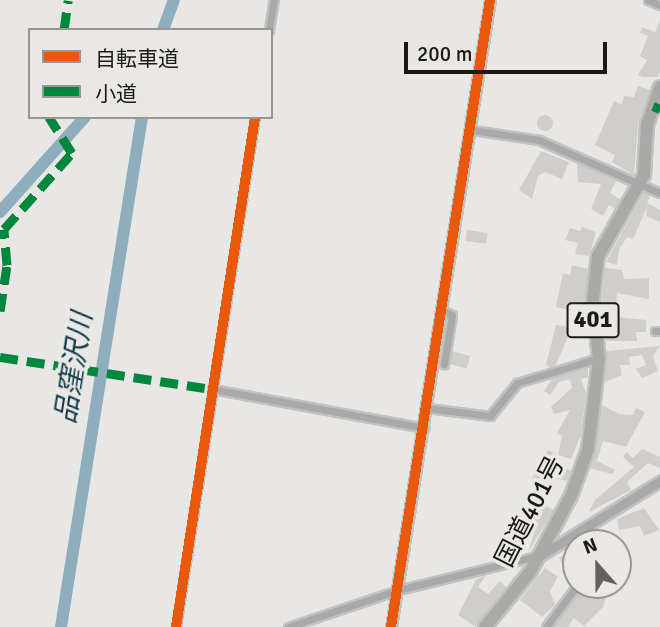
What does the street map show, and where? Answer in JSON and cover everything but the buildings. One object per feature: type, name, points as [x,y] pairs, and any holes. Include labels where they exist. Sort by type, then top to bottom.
[{"type":"highway","name":"国道401号","points":[[485,627],[539,556],[587,449],[599,358],[593,299],[598,256],[639,184],[647,161],[648,125],[660,87]]},
{"type":"street","points":[[269,28],[274,0]]},
{"type":"street","points":[[391,627],[472,130],[489,0]]},
{"type":"street","points":[[648,0],[660,5]]},
{"type":"street","points":[[176,627],[255,119]]},
{"type":"street","points":[[472,130],[538,140],[660,193]]},
{"type":"street","points":[[442,310],[452,315],[444,364]]},
{"type":"street","points":[[427,408],[491,416],[517,383],[599,358]]},
{"type":"street","points":[[212,389],[424,428]]},
{"type":"street","points":[[288,627],[398,590],[539,556],[660,481]]},
{"type":"street","points":[[546,627],[567,599]]},
{"type":"waterway","points":[[164,28],[174,0]]},
{"type":"waterway","points":[[0,212],[83,119]]},
{"type":"waterway","name":"品窪沢川","points":[[61,627],[142,119]]},
{"type":"marked path","points":[[64,28],[68,0]]},
{"type":"marked path","points":[[653,106],[660,109]]},
{"type":"marked path","points":[[0,311],[7,265],[4,229],[72,153],[50,119]]},
{"type":"marked path","points":[[0,357],[212,389]]},
{"type":"cycle path","points":[[391,627],[490,0]]},
{"type":"cycle path","points":[[176,627],[255,119]]}]
